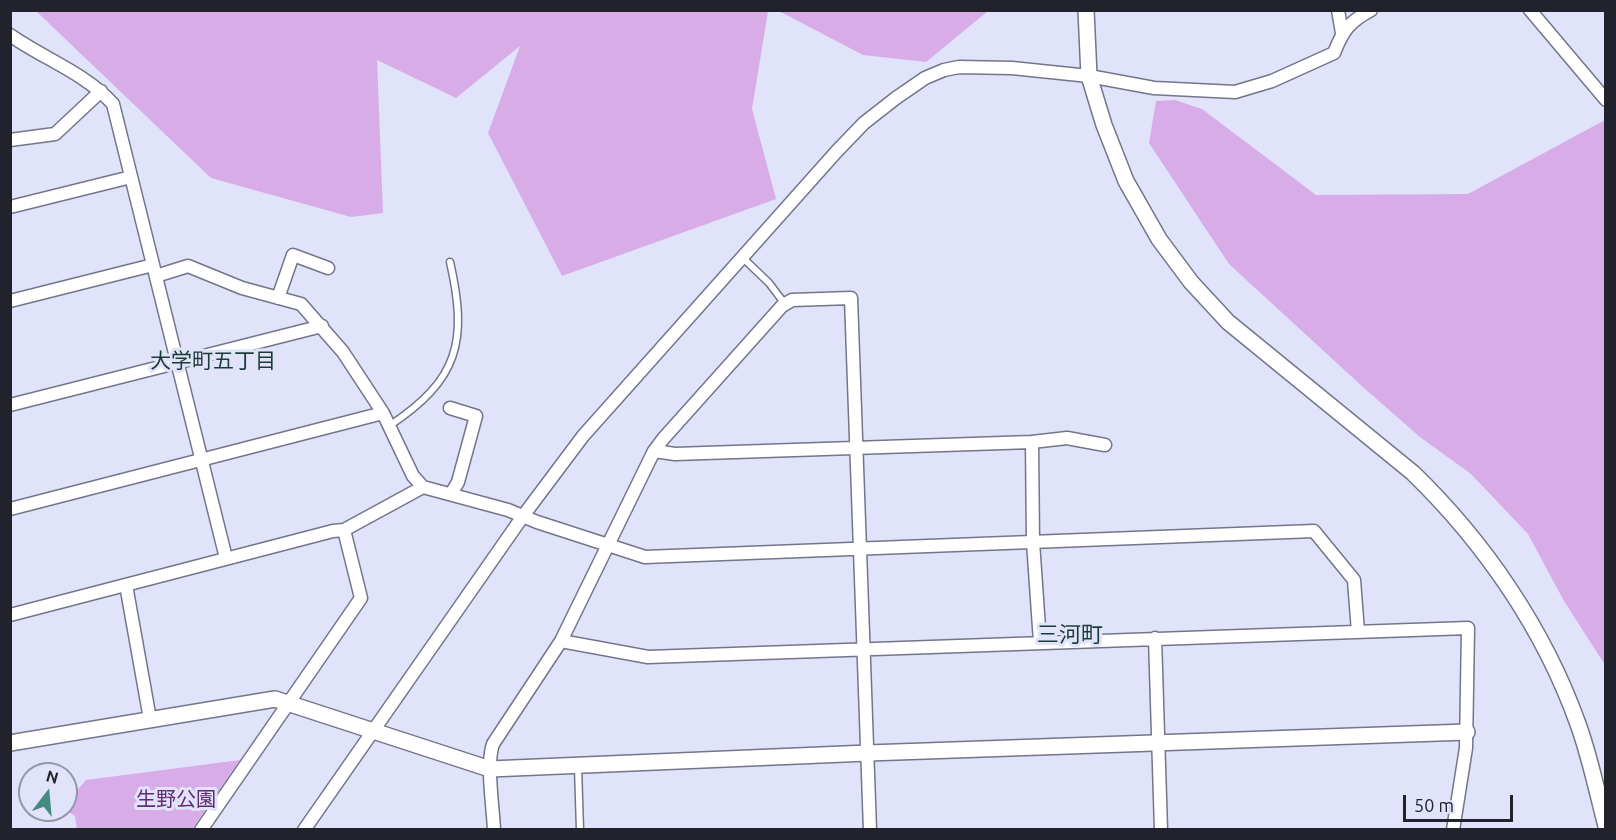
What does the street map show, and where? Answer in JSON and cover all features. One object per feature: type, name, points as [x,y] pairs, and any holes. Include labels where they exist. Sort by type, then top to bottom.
[{"type":"street","points":[[1086,10],[1089,76],[1113,152],[1126,181],[1159,239],[1191,282],[1228,322],[1413,473],[1437,496],[1492,564],[1539,639],[1573,713],[1588,754],[1605,826]]},
{"type":"street","points":[[1338,10],[1342,33]]},
{"type":"street","points":[[304,830],[523,516],[583,436],[864,123],[896,98],[925,78],[959,67],[1012,68],[1089,76],[1154,88],[1235,92],[1272,81],[1334,53],[1342,33],[1355,19],[1371,10]]},
{"type":"street","points":[[1530,10],[1605,100]]},
{"type":"street","points":[[10,35],[101,91],[113,104],[226,558]]},
{"type":"street","points":[[10,140],[55,134],[101,91]]},
{"type":"street","points":[[10,207],[131,177]]},
{"type":"street","points":[[278,298],[293,255],[327,268]]},
{"type":"street","points":[[10,301],[154,270],[188,266],[242,288],[301,304],[343,352],[382,413],[412,477],[423,487],[508,510],[645,557],[1314,531],[1354,580],[1358,632]]},
{"type":"street","points":[[494,830],[490,752],[498,734],[561,641],[654,451],[785,304],[792,300],[851,298],[870,830]]},
{"type":"street","points":[[11,402],[322,326]]},
{"type":"street","points":[[450,408],[476,416],[458,482],[451,494]]},
{"type":"street","points":[[10,509],[382,413]]},
{"type":"street","points":[[654,451],[675,454],[1032,442],[1067,438],[1105,445]]},
{"type":"street","points":[[1032,442],[1034,542],[1040,642]]},
{"type":"street","points":[[10,615],[86,593],[344,530],[423,487]]},
{"type":"street","points":[[201,830],[361,598],[344,530]]},
{"type":"street","points":[[126,585],[150,720]]},
{"type":"street","points":[[561,641],[648,657],[1468,628],[1467,732],[1453,830]]},
{"type":"street","points":[[1155,638],[1161,830]]},
{"type":"street","points":[[10,743],[275,699],[490,769],[1467,732]]},
{"type":"lane","points":[[743,258],[769,283],[785,304]]},
{"type":"lane","points":[[387,427],[427,395],[446,372],[454,357],[458,331],[458,294],[450,262]]},
{"type":"lane","points":[[578,765],[580,830]]},
{"type":"green space","points":[[36,11],[768,11],[752,109],[776,199],[562,276],[488,133],[520,46],[456,98],[377,60],[383,213],[351,217],[211,178]]},
{"type":"green space","points":[[779,11],[988,11],[926,62],[863,55]]},
{"type":"green space","points":[[1175,100],[1202,109],[1316,195],[1468,194],[1605,120],[1605,665],[1564,601],[1528,534],[1471,474],[1420,437],[1229,264],[1149,143],[1156,101]]},
{"type":"green space","name":"生野公園","points":[[240,760],[192,829],[77,829],[78,789],[86,780]]},
{"type":"district","name":"大学町五丁目","points":[[213,361]]},
{"type":"district","name":"三河町","points":[[1070,635]]}]
